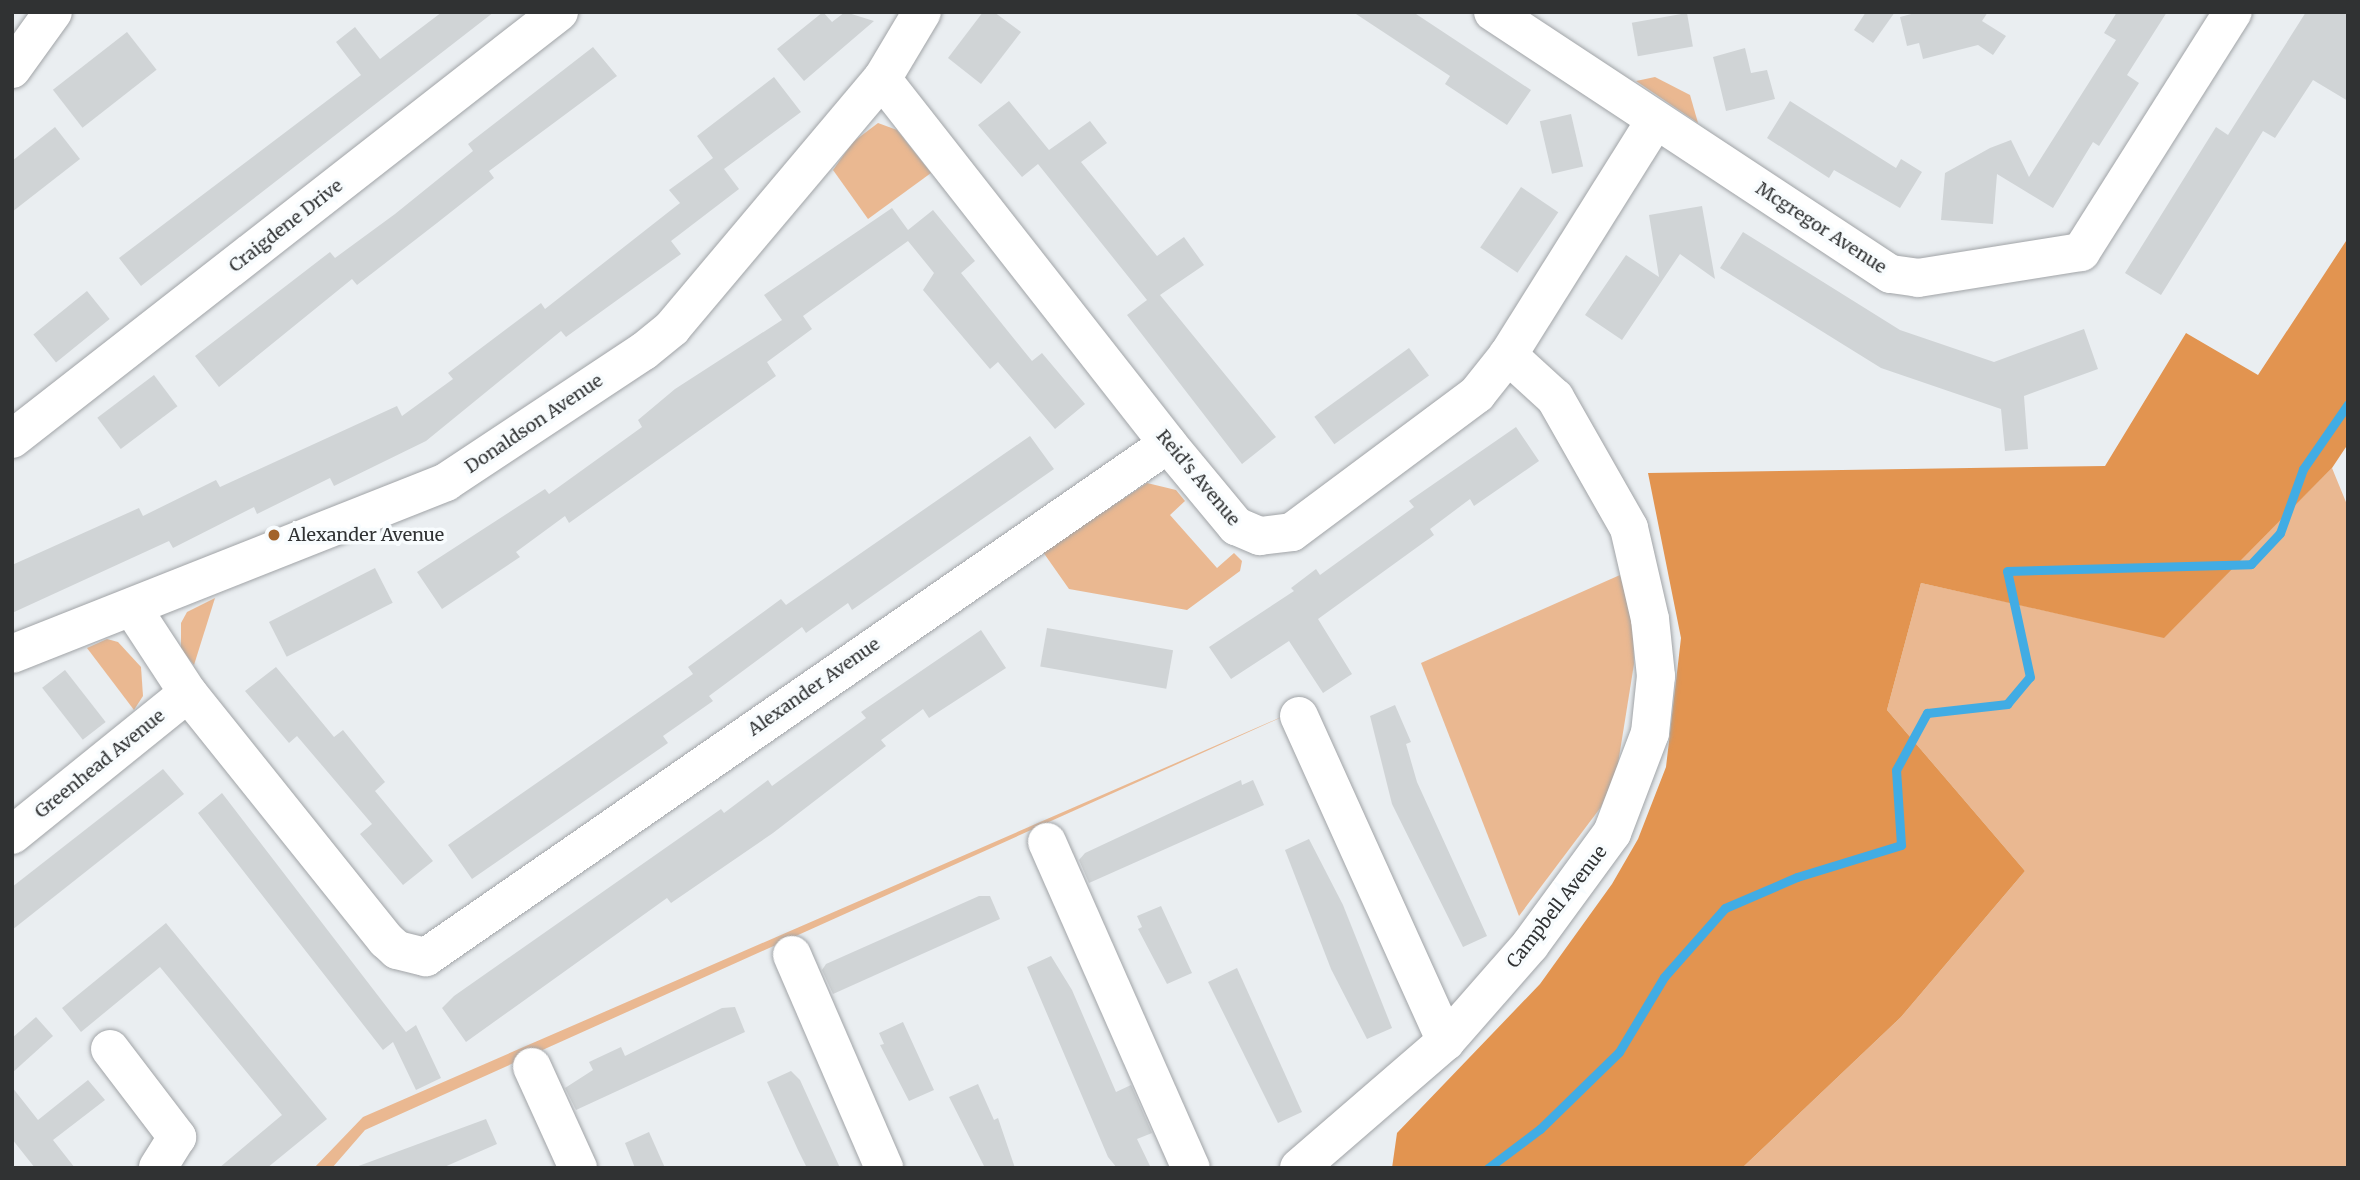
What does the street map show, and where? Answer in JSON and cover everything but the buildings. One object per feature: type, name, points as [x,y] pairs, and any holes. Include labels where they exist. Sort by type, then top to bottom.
[{"type":"street","points":[[12,69],[53,12]]},
{"type":"street","name":"Craigdene Drive","points":[[12,439],[559,12]]},
{"type":"street","name":"Donaldson Avenue","points":[[12,654],[133,609],[446,482],[643,351],[672,328],[882,79],[922,12]]},
{"type":"street","name":"Mcgregor Avenue","points":[[1493,12],[1891,274],[1918,278],[2062,258],[2081,252],[2094,239],[2233,12]]},
{"type":"street","name":"Reid's Avenue","points":[[882,79],[1168,444],[1236,526],[1260,536],[1284,535],[1477,394],[1508,355],[1655,121]]},
{"type":"street","name":"Campbell Avenue","points":[[1299,1168],[1446,1041],[1530,945],[1612,833],[1650,733],[1656,676],[1641,564],[1629,528],[1555,398],[1508,355]]},
{"type":"street","name":"Alexander Avenue","points":[[133,609],[188,693],[386,940],[397,950],[426,957],[1168,444]]},
{"type":"street","name":"Greenhead Avenue","points":[[12,835],[188,693]]},
{"type":"street","points":[[1299,716],[1446,1041]]},
{"type":"street","points":[[1048,842],[1191,1168]]},
{"type":"street","points":[[792,955],[884,1168]]},
{"type":"street","points":[[110,1049],[177,1138],[158,1168]]},
{"type":"street","points":[[532,1067],[578,1168]]},
{"type":"shaded area","points":[[1655,77],[1690,95],[1698,123],[1636,81]]},
{"type":"shaded area","points":[[878,123],[897,130],[931,173],[868,219],[833,170],[853,142]]},
{"type":"shaded area","points":[[2348,238],[2348,444],[2332,468],[2164,638],[1921,583],[1887,710],[2025,871],[1901,1017],[1742,1168],[1392,1168],[1397,1133],[1540,984],[1612,884],[1638,839],[1666,767],[1681,638],[1648,473],[2105,466],[2186,333],[2258,375]]},
{"type":"shaded area","points":[[2332,468],[2348,507],[2348,1168],[1742,1168],[1901,1017],[2025,871],[1887,710],[1921,583],[2164,637]]},
{"type":"shaded area","points":[[1147,483],[1176,490],[1185,501],[1170,515],[1217,568],[1234,553],[1242,561],[1240,571],[1187,610],[1069,589],[1043,552]]},
{"type":"shaded area","points":[[1620,575],[1633,624],[1634,664],[1617,770],[1601,807],[1519,916],[1421,663]]},
{"type":"shaded area","points":[[215,598],[194,665],[181,649],[181,623],[187,612]]},
{"type":"shaded area","points":[[107,639],[118,642],[141,667],[143,696],[134,710],[87,648]]},
{"type":"shaded area","points":[[1302,708],[365,1130],[332,1168],[314,1168],[363,1117]]},
{"type":"waterway","points":[[1488,1168],[1540,1129],[1619,1052],[1664,977],[1725,908],[1797,877],[1901,845],[1896,770],[1927,713],[2007,704],[2030,677],[2007,571],[2251,564],[2280,533],[2303,469],[2348,404]]},
{"type":"place","name":"Alexander Avenue","points":[[274,535]]}]
